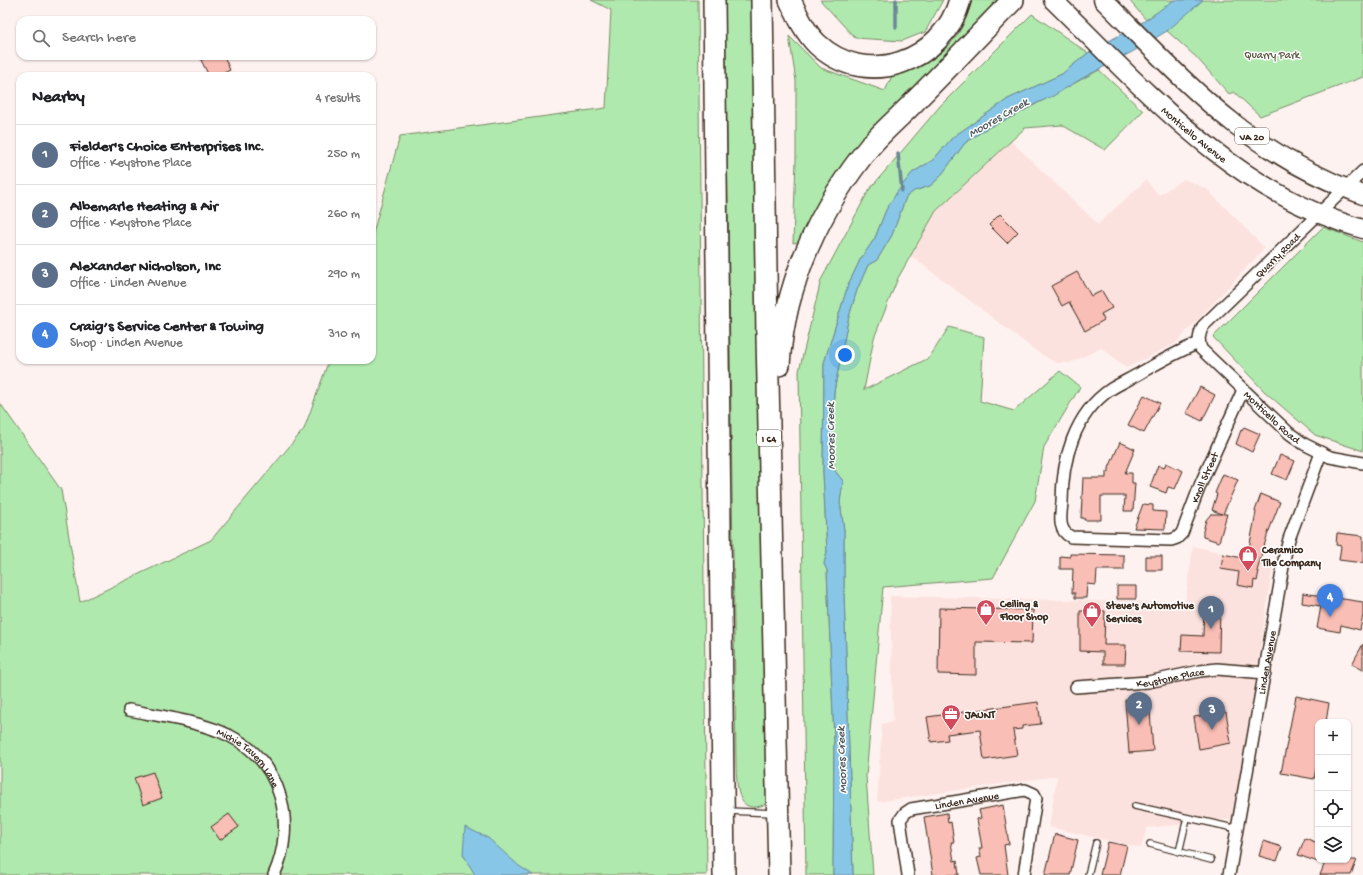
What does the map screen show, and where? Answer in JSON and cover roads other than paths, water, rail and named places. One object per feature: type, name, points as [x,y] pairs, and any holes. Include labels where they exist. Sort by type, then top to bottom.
[{"type":"highway","points":[[714,0],[724,875]]},
{"type":"highway","name":"I 64","points":[[762,0],[771,561],[779,875]]},
{"type":"highway","points":[[790,0],[807,32],[817,44],[829,53],[849,62],[874,67],[905,62],[922,54],[934,45],[951,23],[960,0]]},
{"type":"highway","points":[[771,561],[777,449],[780,344],[790,299],[812,239],[839,190],[872,144],[1013,0]]},
{"type":"main road","name":"Monticello Avenue","points":[[1053,0],[1186,129],[1217,154],[1249,176],[1287,199],[1318,213],[1363,229]]},
{"type":"main road","name":"VA 20","points":[[1103,0],[1171,66],[1242,129],[1272,150],[1309,172],[1363,196]]},
{"type":"street","name":"Quarry Road","points":[[1199,343],[1199,333],[1203,326],[1363,171]]},
{"type":"street","name":"Monticello Road","points":[[1199,343],[1202,349],[1243,390],[1289,433],[1304,444],[1321,453],[1349,462],[1363,463]]},
{"type":"street","name":"Knoll Street","points":[[1199,343],[1182,350],[1110,390],[1087,412],[1077,427],[1070,444],[1066,462],[1062,491],[1061,518],[1062,529],[1066,534],[1071,537],[1171,540],[1177,538],[1182,533],[1201,483],[1243,390]]},
{"type":"street","name":"Linden Avenue","points":[[1229,875],[1288,544],[1321,453]]},
{"type":"street","name":"Keystone Place","points":[[1076,687],[1148,682],[1217,669],[1266,673]]},
{"type":"street","name":"Michie Tavern Lane","points":[[129,710],[220,731],[243,743],[260,758],[277,784],[285,816],[285,834],[282,853],[274,875]]},
{"type":"street","name":"Linden Avenue","points":[[908,875],[900,820],[905,813],[911,810],[1025,790],[1034,794],[1036,798],[1024,875]]},
{"type":"lane","points":[[1135,806],[1238,830]]},
{"type":"lane","points":[[723,810],[777,813]]},
{"type":"lane","points":[[1179,852],[1187,818]]},
{"type":"lane","points":[[1088,875],[1096,844]]},
{"type":"lane","points":[[1150,844],[1211,860]]},
{"type":"water","name":"Moores Creek","points":[[1174,0],[1203,0],[1167,31],[1053,96],[987,128],[965,143],[939,178],[930,186],[914,191],[906,197],[892,235],[877,260],[868,265],[857,290],[848,320],[834,391],[832,450],[835,471],[843,481],[840,502],[844,530],[844,593],[853,875],[833,875],[834,740],[827,570],[824,564],[827,552],[823,472],[824,363],[848,285],[860,260],[875,238],[886,210],[897,192],[912,173],[933,160],[953,137],[1008,99],[1062,74],[1088,53],[1146,20]]},
{"type":"water","points":[[465,827],[488,838],[519,866],[533,875],[475,875],[463,854]]},
{"type":"waterway","points":[[896,0],[896,27]]},
{"type":"waterway","points":[[898,154],[902,191]]},
{"type":"place","name":"Ceramico Tile Company","points":[[1248,572]]},
{"type":"place","name":"Craig’s Service Center & Towing","points":[[1330,617]]},
{"type":"place","name":"Ceiling & Floor Shop","points":[[986,626]]},
{"type":"place","name":"Steve's Automotive Services","points":[[1092,628]]},
{"type":"place","name":"Fielder's Choice Enterprises Inc.","points":[[1211,629]]},
{"type":"place","name":"Albemarle Heating & Air","points":[[1139,725]]},
{"type":"place","name":"Alexander Nicholson, Inc","points":[[1212,730]]},
{"type":"place","name":"JAUNT","points":[[951,731]]},
{"type":"park label","name":"Quarry Park","points":[[1272,54]]}]
